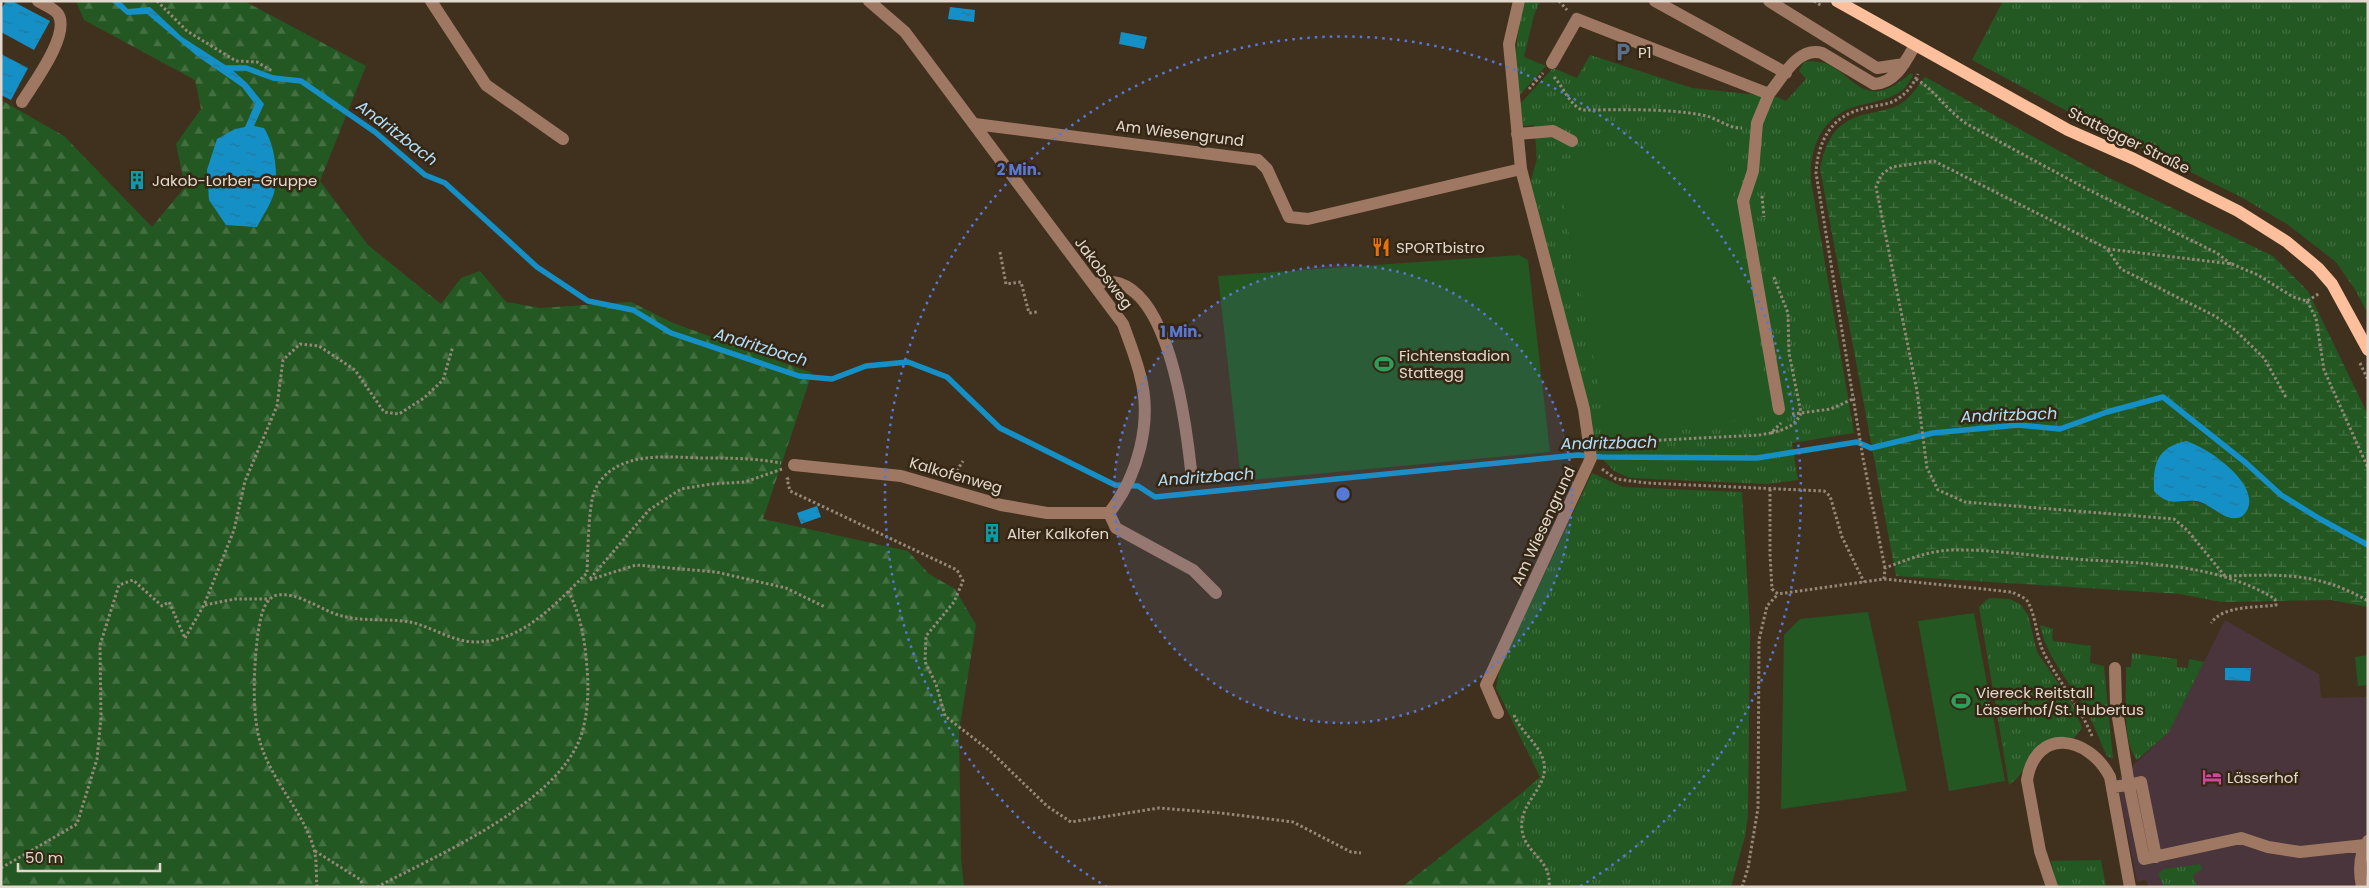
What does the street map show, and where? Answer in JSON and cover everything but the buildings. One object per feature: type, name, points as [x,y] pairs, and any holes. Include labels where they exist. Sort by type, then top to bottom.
[{"type":"main road","name":"Stattegger Straße","points":[[1837,1],[2068,130],[2134,159],[2238,212],[2287,242],[2318,268],[2332,284],[2362,353]]},
{"type":"street","points":[[22,102],[57,43],[61,20],[57,12],[38,1]]},
{"type":"street","points":[[431,1],[486,85],[563,139]]},
{"type":"street","name":"Jakobsweg","points":[[869,1],[905,32],[1123,324],[1141,376],[1144,413],[1134,474],[1121,498],[1109,513]]},
{"type":"street","name":"Am Wiesengrund","points":[[1498,713],[1486,685],[1591,472],[1591,458],[1584,409],[1521,169],[1509,44],[1519,1]]},
{"type":"street","points":[[1655,1],[1786,73]]},
{"type":"street","points":[[1770,1],[1877,68],[1904,64]]},
{"type":"street","points":[[1549,66],[1577,19],[1769,94]]},
{"type":"street","points":[[1780,412],[1743,201],[1753,172],[1757,123],[1769,94],[1804,53],[1814,50],[1822,53],[1874,84],[1883,84],[1892,78],[1904,64],[1915,45]]},
{"type":"street","name":"Am Wiesengrund","points":[[975,124],[1258,160],[1267,169],[1289,217],[1308,219],[1521,169]]},
{"type":"street","points":[[1517,134],[1553,130],[1572,141]]},
{"type":"street","points":[[1094,284],[1112,282],[1130,288],[1146,302],[1157,323],[1178,381],[1190,470]]},
{"type":"street","name":"Kalkofenweg","points":[[797,465],[901,476],[1001,505],[1047,513],[1109,513]]},
{"type":"street","points":[[1109,513],[1116,528],[1193,570],[1216,593]]},
{"type":"street","points":[[2115,668],[2116,705],[2129,784]]},
{"type":"street","points":[[2052,887],[2040,851],[2026,780],[2028,769],[2043,750],[2054,743],[2063,742],[2074,743],[2086,748],[2104,764],[2110,776],[2130,887]]},
{"type":"street","points":[[2112,787],[2141,782],[2150,858]]},
{"type":"street","points":[[2126,863],[2241,838],[2268,847],[2300,852],[2367,843],[2360,875],[2362,887]]},
{"type":"path","points":[[157,1],[187,31],[236,61],[257,62],[272,71]]},
{"type":"path","points":[[1814,1],[1823,6]]},
{"type":"path","points":[[1514,107],[1549,66],[1574,107],[1582,110],[1658,111],[1702,115],[1718,119],[1738,128],[1757,123]]},
{"type":"path","points":[[1916,79],[1930,88],[1955,117],[1966,124],[2085,188],[2217,253],[2232,264],[2258,275],[2293,297],[2306,301],[2316,318],[2324,370],[2368,468]]},
{"type":"path","points":[[1884,579],[1885,568],[1862,449],[1816,173],[1817,152],[1825,136],[1843,116],[1863,108],[1888,104],[1899,98]]},
{"type":"path","points":[[2225,576],[2187,530],[2174,519],[1965,502],[1938,490],[1927,468],[1918,391],[1876,187],[1881,175],[1892,167],[1934,161],[2108,249],[2232,264]]},
{"type":"path","points":[[1762,187],[1764,223]]},
{"type":"path","points":[[2108,249],[2121,270],[2215,316],[2235,330],[2264,358],[2288,399]]},
{"type":"path","points":[[1000,252],[1006,284],[1021,282],[1025,291],[1029,313],[1037,312]]},
{"type":"path","points":[[1587,439],[1602,443],[1621,444],[1770,433],[1786,429],[1797,421],[1801,413],[1793,384],[1789,353],[1788,313],[1772,271]]},
{"type":"path","points":[[2306,301],[2332,284]]},
{"type":"path","points":[[2316,286],[2325,299]]},
{"type":"path","points":[[1,868],[77,824],[98,759],[101,718],[100,645],[119,585],[133,580],[162,606],[169,602],[185,638],[204,605],[234,530],[244,481],[277,406],[283,360],[300,344],[319,346],[355,370],[384,412],[398,414],[424,398],[443,380],[453,346]]},
{"type":"path","points":[[2362,353],[2368,380]]},
{"type":"path","points":[[1770,433],[1780,426],[1780,412],[1801,413],[1831,409],[1855,398]]},
{"type":"path","points":[[317,887],[314,851],[302,820],[283,791],[260,744],[254,674],[256,648],[263,610],[270,599],[277,595],[295,597],[342,616],[366,621],[407,622],[429,627],[461,640],[478,642],[509,634],[525,627],[555,605],[587,573],[588,544],[595,490],[607,473],[635,460],[654,456],[752,457],[797,465]]},
{"type":"path","points":[[797,465],[745,482],[711,484],[680,489],[649,510],[589,580],[636,565],[716,572],[786,588],[825,607]]},
{"type":"path","points":[[797,465],[787,479],[790,491],[958,570],[962,581],[954,602],[926,636],[925,662],[936,684],[945,716],[990,751],[1047,806],[1071,822],[1159,808],[1293,822],[1351,852],[1361,853]]},
{"type":"path","points":[[1591,472],[1601,469],[1616,479],[1647,484],[1824,491],[1830,496],[1842,537],[1856,560],[1864,582]]},
{"type":"path","points":[[1770,489],[1772,589],[1778,594]]},
{"type":"path","points":[[1885,568],[1913,558],[1951,550],[2174,567],[2225,576],[2253,585],[2275,599],[2276,605],[2232,610],[2217,615],[2210,623]]},
{"type":"path","points":[[2225,576],[2288,575],[2319,579],[2368,601]]},
{"type":"path","points":[[1742,887],[1748,868],[1758,808],[1759,640],[1767,606],[1778,594],[1884,579],[2012,592],[2026,600],[2034,615],[2045,656],[2082,711],[2104,764]]},
{"type":"path","points":[[377,887],[490,826],[545,787],[570,757],[585,721],[588,691],[580,619],[568,591]]},
{"type":"path","points":[[204,605],[235,599],[270,599]]},
{"type":"path","points":[[1513,713],[1524,733],[1543,759],[1544,778],[1525,806],[1522,832],[1527,845],[1543,862],[1549,873],[1549,886]]},
{"type":"path","points":[[314,851],[361,880],[363,887]]},
{"type":"shaded area","points":[[2225,620],[2319,674],[2321,698],[2368,697],[2368,887],[2149,887],[2146,880],[2137,882],[2117,780],[2169,732]]},
{"type":"green space","points":[[76,1],[244,1],[366,66],[320,181],[368,245],[441,304],[461,278],[480,271],[506,302],[540,308],[631,302],[673,323],[812,373],[763,519],[908,551],[929,574],[955,589],[976,625],[959,731],[961,858],[964,887],[1,887],[1,100],[64,136],[152,227],[185,187],[176,144],[201,109],[195,80],[84,20]]},
{"type":"green space","points":[[1525,1],[1540,1],[1534,15],[1524,57],[1546,66],[1517,98],[1516,49]]},
{"type":"green space","points":[[2003,1],[2368,1],[2368,314],[2356,291],[2336,262],[2287,224],[2241,197],[2067,111],[1972,60]]},
{"type":"green space","points":[[1590,55],[1692,88],[1777,97],[1786,101],[1806,79],[1799,71],[1804,62],[1820,62],[1833,67],[1865,89],[1877,91],[1892,87],[1911,73],[1913,75],[1905,88],[1895,95],[1848,109],[1837,115],[1821,132],[1816,143],[1811,168],[1811,181],[1854,433],[1792,443],[1798,480],[1767,484],[1630,478],[1614,471],[1596,452],[1530,183],[1537,159],[1534,125],[1523,126],[1520,104],[1553,68],[1577,78]]},
{"type":"green space","points":[[1925,77],[2103,175],[2273,256],[2308,291],[2368,415],[2368,607],[2331,600],[2221,602],[2180,594],[1896,576],[1820,169],[1832,135],[1844,123],[1862,115],[1888,109],[1902,103],[1912,94]],"holes":[[[2245,488],[2215,511],[2210,507],[2195,502],[2173,503]]]},
{"type":"green space","points":[[1722,132],[1771,414],[1610,442],[1555,161]]},
{"type":"green space","name":"Fichtenstadion Stattegg","points":[[1519,255],[1528,260],[1550,452],[1241,481],[1218,276]]},
{"type":"green space","points":[[1592,473],[1623,487],[1742,492],[1750,628],[1748,815],[1745,836],[1731,887],[1535,887],[1508,825],[1523,792],[1540,777],[1496,688],[1500,668]]},
{"type":"green space","points":[[1989,598],[2010,599],[2020,604],[2028,615],[2037,652],[2073,705],[2082,728],[2074,738],[2058,738],[2047,741],[2040,746],[2018,777],[2009,785],[1979,607]]},
{"type":"green space","points":[[1868,612],[1907,791],[1781,809],[1784,635],[1800,619]]},
{"type":"green space","name":"Viereck Reitstall Lässerhof/St. Hubertus","points":[[1974,613],[2005,781],[1949,791],[1918,621]]},
{"type":"green space","points":[[2040,625],[2053,629],[2052,639],[2054,641],[2091,646],[2090,663],[2104,666],[2113,759],[2107,756],[2084,706],[2052,657]]},
{"type":"green space","points":[[2132,653],[2177,659],[2177,667],[2188,668],[2189,659],[2204,662],[2169,732],[2137,760],[2129,741],[2126,716],[2126,667],[2131,667]]},
{"type":"green space","points":[[2368,655],[2368,685],[2358,686],[2355,657]]},
{"type":"green space","points":[[1523,792],[1509,825],[1535,887],[1402,887]]},
{"type":"green space","points":[[2101,860],[2106,887],[2057,887],[2051,861]]},
{"type":"green space","points":[[2200,864],[2202,869],[2193,875],[2197,887],[2164,887],[2158,874],[2164,869]]},
{"type":"water","points":[[6,1],[12,1],[50,21],[34,50],[1,32],[1,10]]},
{"type":"water","points":[[111,1],[120,1],[128,9],[150,7],[182,37],[230,68],[247,83],[264,104],[254,126],[264,128],[270,141],[274,157],[276,181],[268,208],[257,227],[226,225],[209,200],[207,170],[217,139],[235,129],[245,127],[255,104],[242,87],[197,56],[147,14],[127,15]]},
{"type":"water","points":[[950,7],[975,10],[974,22],[948,19]]},
{"type":"water","points":[[1121,32],[1147,37],[1144,49],[1119,44]]},
{"type":"water","points":[[1,54],[28,68],[11,100],[1,95]]},
{"type":"water","points":[[2186,441],[2206,450],[2229,467],[2238,477],[2245,487],[2249,498],[2247,510],[2242,516],[2232,518],[2226,516],[2201,502],[2169,501],[2154,491],[2154,472],[2159,458],[2169,448]]},
{"type":"water","points":[[817,506],[821,517],[801,524],[797,513]]},
{"type":"water","points":[[2225,668],[2251,668],[2250,681],[2225,680]]},
{"type":"waterway","name":"Andritzbach","points":[[222,68],[246,68],[273,78],[301,81],[375,132],[425,175],[445,183],[537,267],[588,301],[633,310],[671,333],[799,376],[832,379],[866,366],[908,362],[947,377],[1000,428],[1115,485],[1138,486],[1155,497],[1578,455],[1602,457],[1757,458],[1857,442],[1871,448],[1933,433],[2018,425],[2060,429],[2107,412],[2163,397],[2246,463],[2281,495],[2368,545]]},
{"type":"place","name":"P1","points":[[1623,52]]},
{"type":"place","name":"Jakob-Lorber-Gruppe","points":[[137,180]]},
{"type":"place","name":"SPORTbistro","points":[[1381,247]]},
{"type":"place","name":"Fichtenstadion Stattegg","points":[[1384,364]]},
{"type":"place","name":"Alter Kalkofen","points":[[992,533]]},
{"type":"place","name":"Viereck Reitstall Lässerhof/St. Hubertus","points":[[1961,701]]},
{"type":"place","name":"Lässerhof","points":[[2212,777]]}]
